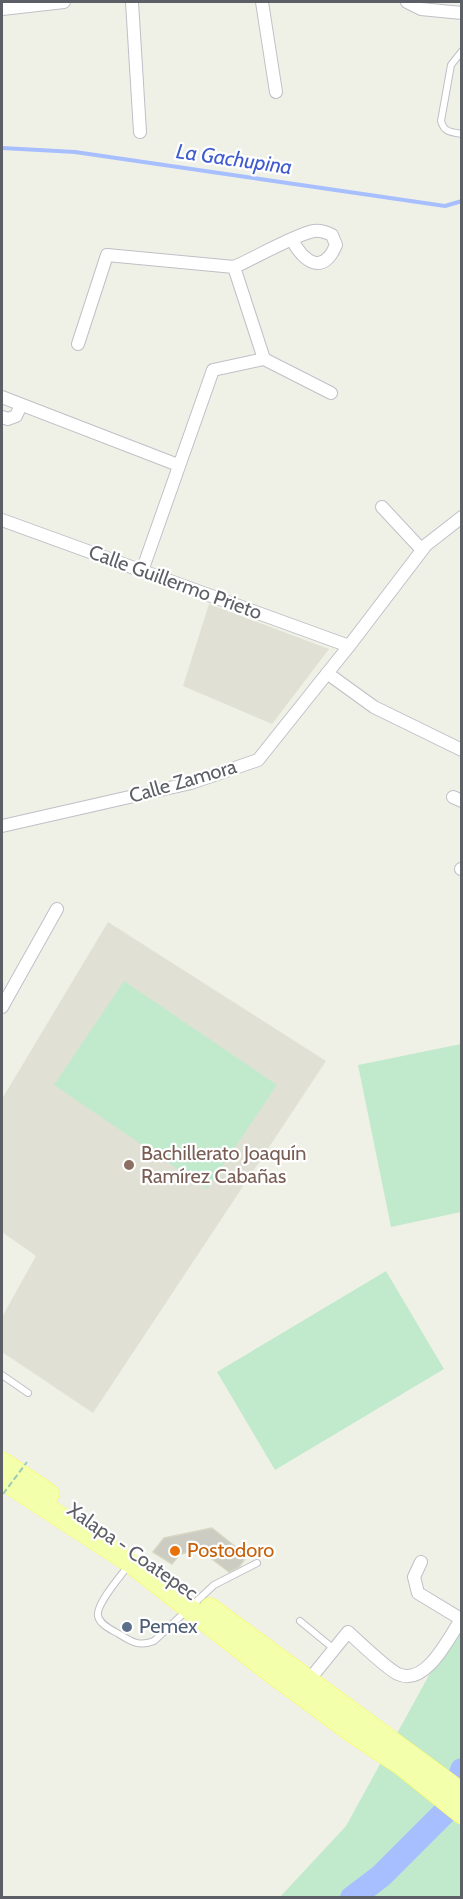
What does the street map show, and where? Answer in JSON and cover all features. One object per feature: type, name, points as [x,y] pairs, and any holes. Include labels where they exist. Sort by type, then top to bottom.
[{"type":"main road","name":"Xalapa - Coatepec","points":[[2,1462],[135,1558],[322,1710],[404,1758]]},
{"type":"main road","name":"Xalapa - Coatepec","points":[[2,1486],[135,1558]]},
{"type":"main road","name":"Xalapa - Coatepec","points":[[194,1604],[305,1679],[404,1758]]},
{"type":"main road","points":[[404,1758],[462,1793]]},
{"type":"main road","points":[[404,1758],[462,1814]]},
{"type":"street","points":[[2,9],[64,2]]},
{"type":"street","points":[[132,2],[140,132]]},
{"type":"street","points":[[262,2],[276,92]]},
{"type":"street","points":[[407,2],[421,9],[462,13]]},
{"type":"street","points":[[78,344],[107,255],[234,267],[292,240]]},
{"type":"street","points":[[234,267],[264,360]]},
{"type":"street","points":[[141,571],[213,370],[264,360],[331,393]]},
{"type":"street","points":[[2,397],[178,465]]},
{"type":"street","points":[[2,417],[8,419],[16,416],[21,405]]},
{"type":"street","points":[[382,507],[422,550]]},
{"type":"street","name":"Calle Zamora","points":[[2,826],[191,783],[258,760],[426,545],[462,517]]},
{"type":"street","name":"Calle Guillermo Prieto","points":[[2,520],[349,646]]},
{"type":"street","points":[[327,673],[374,707],[462,750]]},
{"type":"street","points":[[2,1007],[57,909]]},
{"type":"street","points":[[305,1679],[314,1674],[348,1632],[397,1674],[414,1677],[427,1669],[461,1618],[418,1593],[414,1577],[421,1562]]},
{"type":"lane","points":[[462,51],[451,65],[441,121],[447,132],[462,134]]},
{"type":"lane","points":[[2,1375],[28,1393]]},
{"type":"lane","points":[[135,1558],[111,1587],[98,1610],[98,1617],[102,1624],[135,1644],[154,1641],[214,1585],[256,1563]]},
{"type":"lane","points":[[300,1621],[334,1649]]},
{"type":"path","points":[[2,1486],[27,1462]]},
{"type":"shaded area","points":[[209,604],[329,649],[272,724],[183,686]]},
{"type":"shaded area","name":"Bachillerato Joaquín Ramírez Cabañas","points":[[108,922],[326,1061],[93,1413],[2,1352],[2,1317],[36,1256],[2,1232],[2,1099]]},
{"type":"green space","points":[[124,981],[277,1085],[207,1189],[54,1085]]},
{"type":"green space","points":[[461,1044],[461,1212],[391,1227],[358,1065]]},
{"type":"green space","points":[[386,1271],[444,1369],[275,1470],[217,1372]]},
{"type":"green space","points":[[461,1617],[461,1897],[279,1898],[346,1826]]},
{"type":"building","name":"Postodoro","points":[[212,1528],[247,1556],[239,1567],[229,1572],[200,1550],[180,1554],[172,1564],[153,1552],[164,1538]]},
{"type":"waterway","name":"La Gachupina","points":[[2,148],[75,152],[445,206],[462,201]]},
{"type":"waterway","points":[[352,1898],[381,1876],[452,1805],[462,1770]]},
{"type":"place","name":"Bachillerato Joaquín Ramírez Cabañas","points":[[129,1165]]},
{"type":"place","name":"Postodoro","points":[[175,1551]]},
{"type":"place","name":"Pemex","points":[[127,1627]]}]
